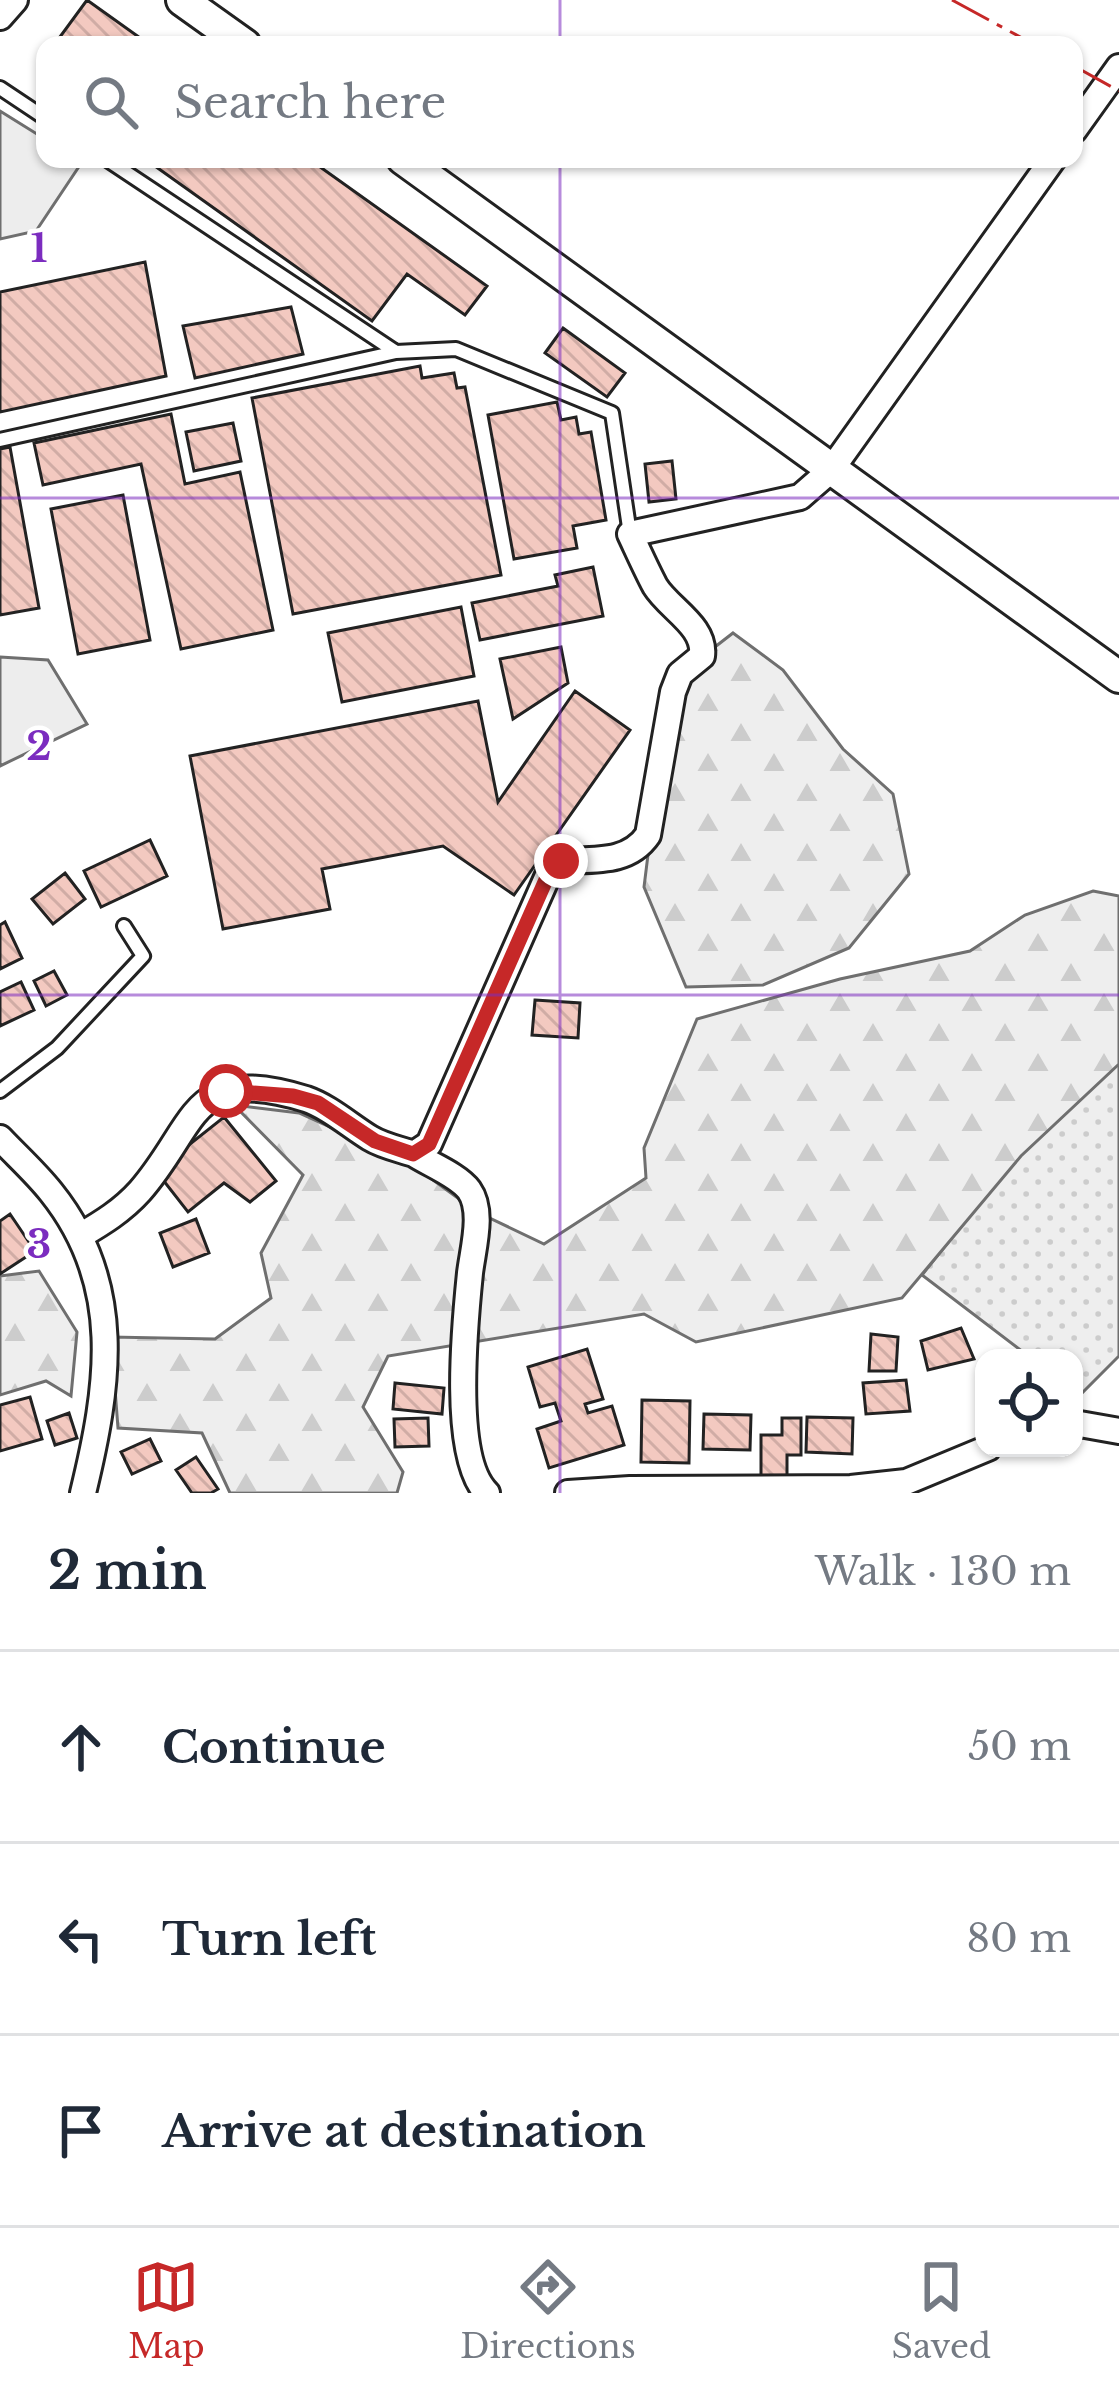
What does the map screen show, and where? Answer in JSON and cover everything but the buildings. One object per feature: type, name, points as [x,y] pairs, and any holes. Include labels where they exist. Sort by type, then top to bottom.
[{"type":"street","points":[[0,17],[15,0]]},
{"type":"street","points":[[182,0],[232,36]]},
{"type":"street","points":[[1083,117],[1119,67]]},
{"type":"street","points":[[415,168],[1119,677]]},
{"type":"street","points":[[413,1154],[429,1144],[549,873],[561,861],[624,856],[648,835],[673,692],[680,674],[702,656],[703,646],[698,634],[657,590],[630,533],[800,497],[831,470],[1048,168]]},
{"type":"street","points":[[80,1236],[120,1212],[143,1188],[187,1118],[226,1091],[276,1093],[318,1103],[375,1141],[413,1154],[468,1188],[477,1212],[463,1342],[467,1455],[487,1493]]},
{"type":"street","points":[[0,1138],[52,1192],[98,1275],[106,1372],[101,1419],[83,1493]]},
{"type":"street","points":[[1083,1425],[1119,1431]]},
{"type":"street","points":[[568,1493],[888,1484],[906,1482],[975,1453]]},
{"type":"lane","points":[[0,88],[36,112]]},
{"type":"lane","points":[[120,168],[396,352]]},
{"type":"lane","points":[[0,440],[396,352],[456,350],[612,413],[630,533]]},
{"type":"lane","points":[[0,1090],[57,1048],[143,956],[124,926]]},
{"type":"green space","points":[[733,633],[783,670],[843,749],[893,794],[909,874],[849,948],[763,985],[686,987],[644,887],[656,790],[693,664]]},
{"type":"green space","points":[[1093,891],[1119,896],[1119,1064],[1021,1156],[902,1298],[696,1342],[644,1314],[388,1356],[363,1407],[403,1472],[397,1493],[230,1493],[202,1433],[118,1428],[111,1337],[215,1339],[271,1298],[261,1253],[303,1175],[234,1105],[299,1113],[411,1164],[477,1212],[544,1244],[646,1178],[644,1148],[697,1019],[840,979],[970,951],[1025,915]]},
{"type":"green space","points":[[1119,1061],[1119,1356],[1083,1392],[1083,1349],[1019,1349],[922,1275],[1026,1145]]},
{"type":"green space","points":[[39,1271],[77,1332],[71,1396],[46,1381],[0,1395],[0,1276]]},
{"type":"shaded area","points":[[0,111],[36,133],[36,168],[78,168],[36,231],[0,239]]},
{"type":"shaded area","points":[[0,657],[48,660],[87,724],[0,766]]},
{"type":"power","points":[[952,0],[1018,36]]},
{"type":"power","points":[[1083,71],[1119,91]]},
{"type":"route","points":[[226,1091],[259,1091],[318,1103],[375,1141],[413,1154],[429,1144],[549,873],[561,861]]}]
